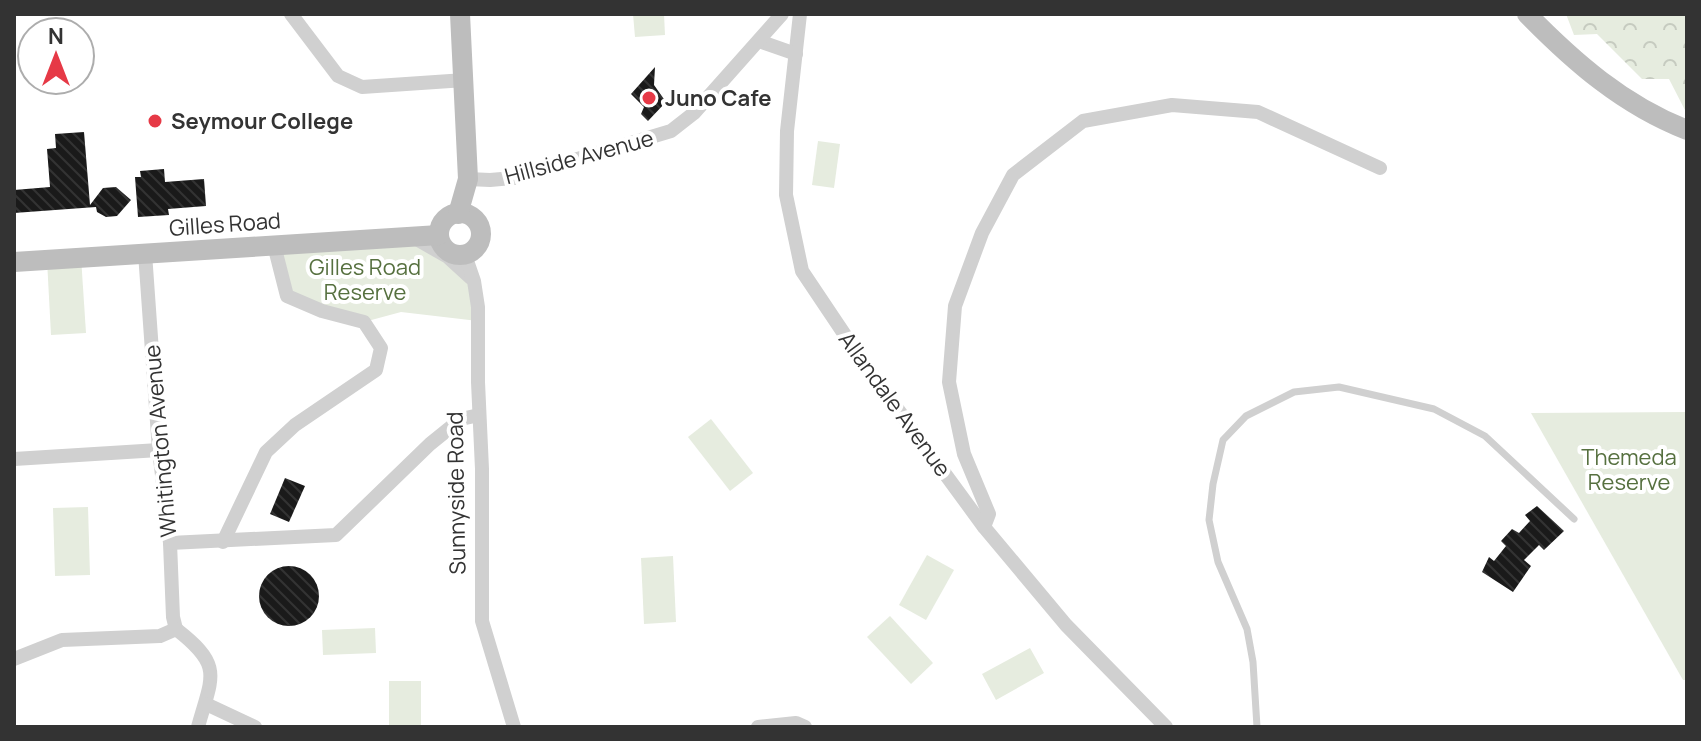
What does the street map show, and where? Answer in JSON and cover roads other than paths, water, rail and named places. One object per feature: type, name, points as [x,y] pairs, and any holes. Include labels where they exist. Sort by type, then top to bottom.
[{"type":"street","points":[[291,14],[338,76],[362,87],[465,80]]},
{"type":"street","points":[[458,214],[468,179],[460,14]]},
{"type":"street","name":"Hillside Avenue","points":[[468,179],[514,178],[671,131],[694,113],[782,14]]},
{"type":"street","name":"Allandale Avenue","points":[[800,14],[787,131],[786,195],[802,271],[863,362],[984,527],[1066,625],[1166,727]]},
{"type":"street","points":[[1527,14],[1560,47],[1616,94],[1659,119],[1687,130]]},
{"type":"street","points":[[759,41],[796,54]]},
{"type":"street","points":[[984,527],[989,514],[964,454],[949,382],[955,306],[982,233],[1013,175],[1083,121],[1172,105],[1258,112],[1380,168]]},
{"type":"street","points":[[458,214],[472,217],[481,232],[476,248],[465,255],[448,251],[439,235],[443,223],[458,214]]},
{"type":"street","name":"Gilles Road","points":[[14,262],[439,235]]},
{"type":"street","points":[[411,236],[448,257],[474,281]]},
{"type":"street","points":[[223,542],[266,452],[295,425],[376,370],[381,348],[364,322],[322,311],[287,296],[274,245]]},
{"type":"street","name":"Whitington Avenue","points":[[145,253],[176,629]]},
{"type":"street","name":"Sunnyside Road","points":[[465,255],[474,281],[478,307],[482,621],[514,727]]},
{"type":"street","points":[[170,543],[336,535],[430,444],[461,419],[479,415]]},
{"type":"street","points":[[14,459],[159,450]]},
{"type":"street","points":[[14,659],[62,640],[160,636],[176,629],[196,644],[207,659],[212,681],[198,727]]},
{"type":"street","points":[[206,704],[255,727]]},
{"type":"street","points":[[758,727],[796,723],[805,727]]},
{"type":"lane","points":[[1257,727],[1253,662],[1247,629],[1218,562],[1209,520],[1223,440],[1246,416],[1294,392],[1339,387],[1434,409],[1485,436],[1574,519]]},
{"type":"place","name":"Juno Cafe","points":[[649,98]]},
{"type":"place","name":"Seymour College","points":[[155,121]]},
{"type":"park label","name":"Gilles Road Reserve","points":[[365,280]]},
{"type":"park label","name":"Themeda Reserve","points":[[1629,470]]}]
